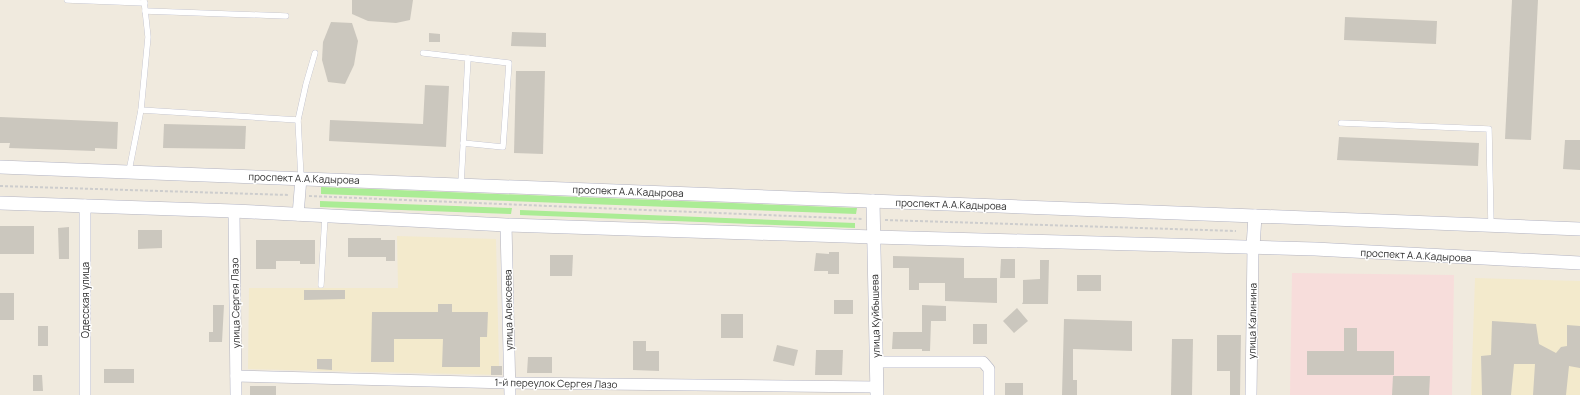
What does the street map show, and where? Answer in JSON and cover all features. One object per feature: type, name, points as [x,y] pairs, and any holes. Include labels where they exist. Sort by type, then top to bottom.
[{"type":"street","name":"проспект А.А.Кадырова","points":[[0,167],[1580,229]]},
{"type":"street","points":[[298,215],[301,178]]},
{"type":"street","name":"улица Куйбышева","points":[[873,201],[877,391]]},
{"type":"street","name":"проспект А.А.Кадырова","points":[[0,203],[234,211],[506,225],[874,237],[1315,248],[1580,263]]},
{"type":"street","name":"Одесская улица","points":[[84,205],[85,395]]},
{"type":"street","name":"улица Сергея Лазо","points":[[234,211],[236,395]]},
{"type":"street","points":[[1253,247],[1255,216]]},
{"type":"street","name":"улица Алексеева","points":[[506,225],[510,395]]},
{"type":"street","name":"улица Калинина","points":[[1251,395],[1253,247]]},
{"type":"street","points":[[876,362],[983,362],[989,369],[989,395]]},
{"type":"street","name":"1-й переулок Сергея Лазо","points":[[236,376],[877,391]]},
{"type":"lane","points":[[67,0],[144,2],[148,37],[141,110],[129,172]]},
{"type":"lane","points":[[145,11],[286,16]]},
{"type":"lane","points":[[301,178],[298,120],[315,53]]},
{"type":"lane","points":[[423,53],[509,63],[503,147],[463,143]]},
{"type":"lane","points":[[460,184],[468,58]]},
{"type":"lane","points":[[141,110],[298,120]]},
{"type":"lane","points":[[1341,123],[1489,129],[1491,225]]},
{"type":"lane","points":[[321,285],[325,216]]},
{"type":"path","points":[[0,186],[300,196],[873,220],[1236,231]]},
{"type":"shaded area","points":[[397,236],[496,239],[499,366],[502,366],[502,375],[248,369],[249,288],[398,288]]},
{"type":"shaded area","points":[[1292,273],[1454,275],[1452,395],[1290,395]]},
{"type":"shaded area","points":[[1475,278],[1580,281],[1580,395],[1471,395]]},
{"type":"green space","points":[[321,187],[857,208],[856,214],[321,194]]},
{"type":"green space","points":[[320,201],[512,208],[511,214],[320,207]]},
{"type":"green space","points":[[520,210],[855,223],[855,228],[520,215]]},
{"type":"building","points":[[352,0],[413,0],[410,20],[396,23],[368,21],[352,14]]},
{"type":"building","points":[[1512,0],[1538,0],[1531,140],[1505,139]]},
{"type":"building","points":[[1345,17],[1437,21],[1436,44],[1344,40]]},
{"type":"building","points":[[331,22],[352,23],[358,41],[354,65],[345,84],[328,82],[322,60],[323,42]]},
{"type":"building","points":[[512,32],[546,33],[546,47],[511,46]]},
{"type":"building","points":[[429,33],[440,34],[440,42],[429,42]]},
{"type":"building","points":[[516,71],[545,71],[543,154],[514,153]]},
{"type":"building","points":[[425,85],[449,86],[446,147],[329,141],[330,120],[423,124]]},
{"type":"building","points":[[0,117],[118,122],[117,149],[95,148],[95,151],[9,148],[10,143],[0,143]]},
{"type":"building","points":[[164,124],[246,126],[245,149],[163,148]]},
{"type":"building","points":[[1339,137],[1479,143],[1478,166],[1337,160]]},
{"type":"building","points":[[1565,140],[1580,140],[1580,170],[1563,169]]},
{"type":"building","points":[[0,226],[34,226],[34,254],[0,254]]},
{"type":"building","points":[[69,227],[69,259],[59,259],[58,228]]},
{"type":"building","points":[[138,230],[162,230],[162,248],[138,249]]},
{"type":"building","points":[[348,238],[381,238],[381,240],[395,240],[395,261],[386,261],[386,257],[348,257]]},
{"type":"building","points":[[256,240],[315,240],[315,264],[300,264],[300,261],[276,261],[276,269],[256,269]]},
{"type":"building","points":[[829,252],[839,252],[839,274],[828,274],[828,271],[814,271],[816,253],[829,254]]},
{"type":"building","points":[[550,255],[573,255],[572,276],[550,276]]},
{"type":"building","points":[[893,256],[964,258],[964,278],[997,278],[997,303],[945,301],[945,283],[919,283],[919,290],[909,290],[909,268],[893,268]]},
{"type":"building","points":[[1001,259],[1015,259],[1015,278],[1000,278]]},
{"type":"building","points":[[1040,260],[1049,260],[1048,304],[1022,304],[1023,280],[1040,279]]},
{"type":"building","points":[[1077,275],[1101,275],[1101,291],[1077,291]]},
{"type":"building","points":[[304,290],[345,290],[345,299],[304,300]]},
{"type":"building","points":[[0,293],[14,293],[14,320],[0,320]]},
{"type":"building","points":[[834,300],[853,300],[853,314],[834,314]]},
{"type":"building","points":[[438,304],[452,304],[452,312],[488,312],[487,337],[480,337],[480,367],[442,367],[443,339],[394,339],[394,362],[371,362],[372,312],[438,312]]},
{"type":"building","points":[[213,305],[224,305],[222,342],[209,342],[209,332],[213,332]]},
{"type":"building","points":[[922,305],[946,306],[946,321],[931,321],[930,351],[922,351],[922,349],[892,349],[893,332],[922,332]]},
{"type":"building","points":[[1017,308],[1028,321],[1014,333],[1003,321]]},
{"type":"building","points":[[721,314],[743,314],[743,338],[721,338]]},
{"type":"building","points":[[1064,319],[1132,321],[1132,351],[1073,349],[1073,380],[1077,380],[1077,395],[1062,395]]},
{"type":"building","points":[[1492,321],[1536,324],[1539,344],[1556,353],[1561,347],[1567,346],[1567,325],[1580,326],[1580,368],[1569,366],[1566,395],[1533,395],[1535,364],[1514,364],[1511,395],[1482,395],[1481,356],[1491,355]]},
{"type":"building","points":[[973,324],[987,324],[987,344],[973,344]]},
{"type":"building","points":[[38,326],[48,326],[48,346],[38,346]]},
{"type":"building","points":[[1344,328],[1357,328],[1357,351],[1394,351],[1394,375],[1307,375],[1307,351],[1344,351]]},
{"type":"building","points":[[1217,335],[1241,335],[1240,395],[1230,395],[1230,371],[1217,371]]},
{"type":"building","points":[[1172,339],[1193,339],[1192,395],[1171,395]]},
{"type":"building","points":[[633,341],[646,341],[646,351],[659,351],[659,371],[633,370]]},
{"type":"building","points":[[777,345],[798,350],[794,366],[773,361]]},
{"type":"building","points":[[816,350],[843,350],[842,375],[815,375]]},
{"type":"building","points":[[528,357],[552,357],[552,373],[527,373]]},
{"type":"building","points":[[317,359],[332,359],[332,370],[317,369]]},
{"type":"building","points":[[491,366],[502,366],[502,375],[491,375]]},
{"type":"building","points":[[104,369],[134,369],[134,383],[104,383]]},
{"type":"building","points":[[33,375],[42,375],[43,391],[33,391]]},
{"type":"building","points":[[1393,376],[1430,376],[1429,395],[1392,395]]},
{"type":"building","points":[[1005,383],[1023,383],[1023,395],[1005,395]]},
{"type":"building","points":[[250,386],[276,386],[276,395],[250,395]]}]
